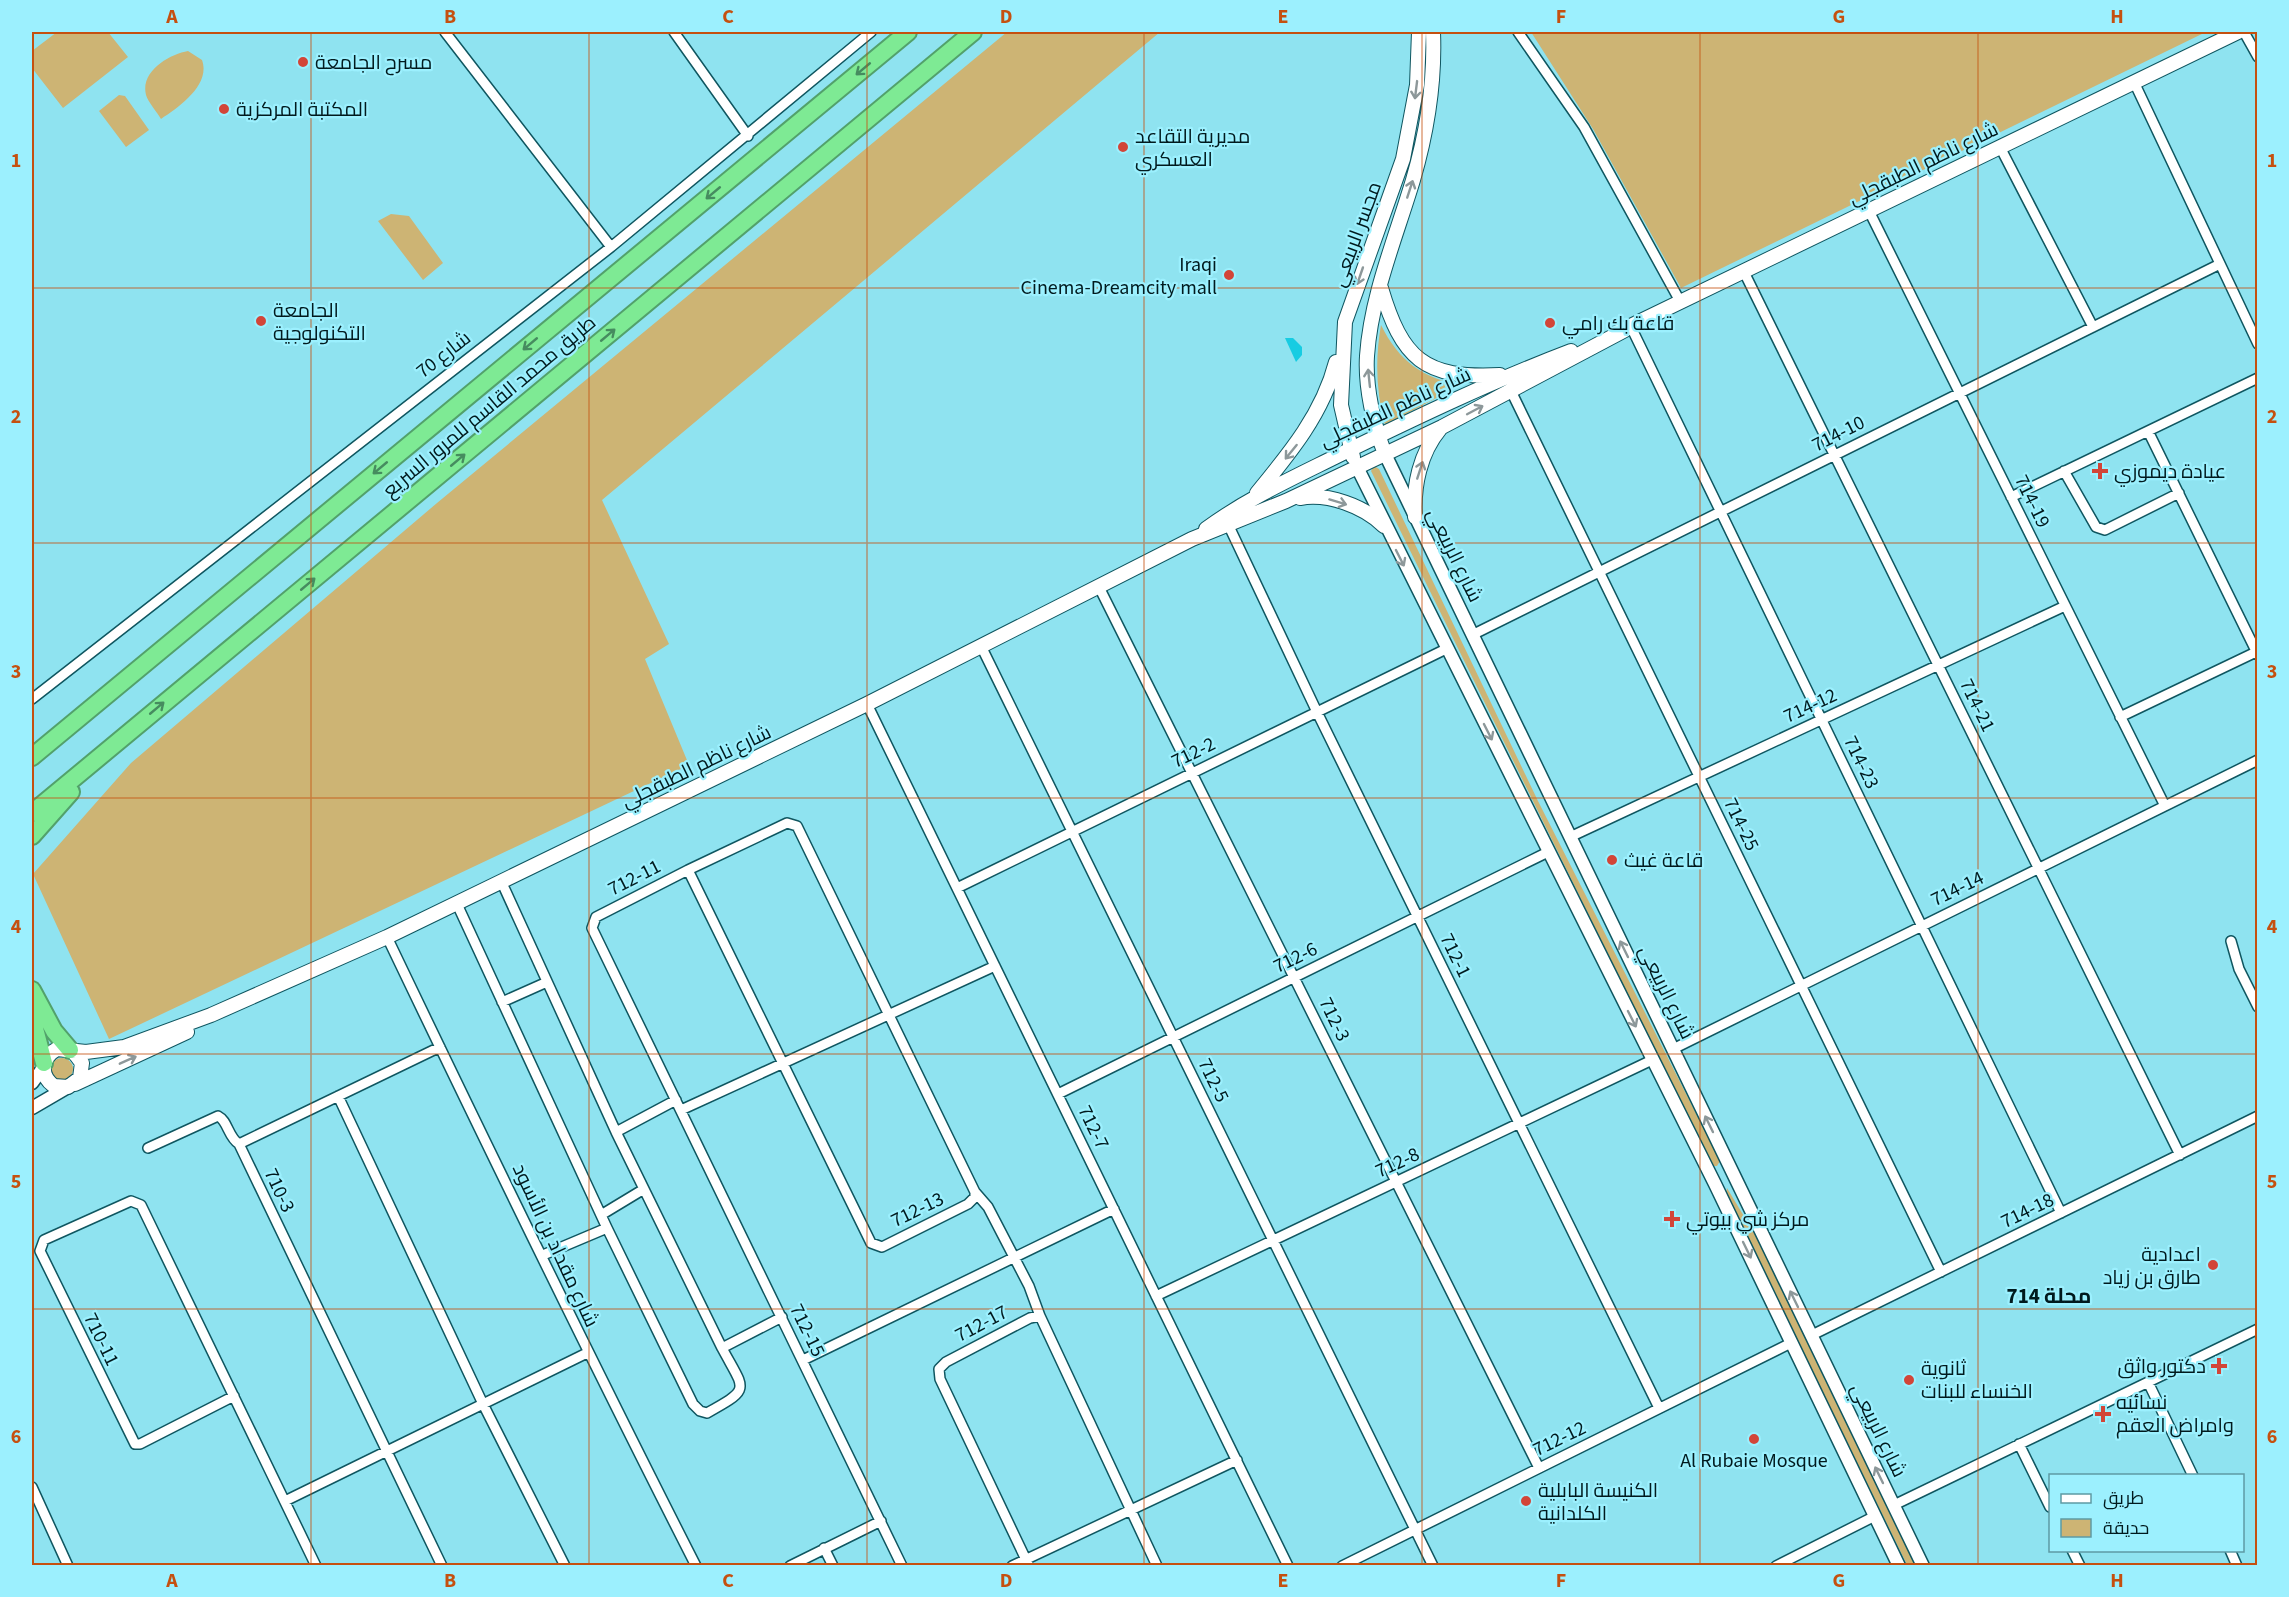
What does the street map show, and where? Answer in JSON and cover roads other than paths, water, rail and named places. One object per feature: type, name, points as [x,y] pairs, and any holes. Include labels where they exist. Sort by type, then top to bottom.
[{"type":"highway","name":"طريق محمد القاسم للمرور السريع","points":[[32,756],[908,32]]},
{"type":"highway","name":"طريق محمد القاسم للمرور السريع","points":[[32,813],[973,32]]},
{"type":"highway","points":[[32,744],[100,700]]},
{"type":"highway","points":[[32,836],[126,735]]},
{"type":"highway","points":[[32,990],[47,1021],[71,1050]]},
{"type":"highway","points":[[32,1017],[44,1065]]},
{"type":"main road","name":"مجسر الربيعي","points":[[1350,450],[1341,405],[1345,322],[1403,159],[1417,86],[1419,32]]},
{"type":"main road","name":"مجسر الربيعي","points":[[1378,436],[1367,358],[1381,288],[1424,138],[1430,99],[1433,32]]},
{"type":"main road","name":"شارع ناظم الطبقجلي","points":[[71,1050],[99,1052],[124,1047],[211,1015],[387,938],[502,884],[867,704],[1226,520],[1286,501],[1442,427],[1628,328],[2238,32]]},
{"type":"main road","points":[[1381,288],[1393,327],[1404,344],[1433,369],[1480,376],[1508,375]]},
{"type":"main road","points":[[1253,497],[1299,441],[1314,416],[1336,365],[1345,322]]},
{"type":"main road","name":"شارع ناظم الطبقجلي","points":[[1226,520],[1253,497],[1378,436],[1508,375],[1628,328]]},
{"type":"main road","points":[[1415,517],[1414,499],[1418,476],[1429,448],[1442,427]]},
{"type":"main road","name":"شارع الربيعي","points":[[1378,436],[1385,454]]},
{"type":"main road","name":"شارع الربيعي","points":[[1350,450],[1357,467]]},
{"type":"main road","points":[[1286,501],[1311,496],[1323,497],[1369,514],[1384,526]]},
{"type":"main road","name":"شارع ناظم الطبقجلي","points":[[71,1086],[163,1045],[211,1015]]},
{"type":"main road","points":[[57,1049],[71,1050],[82,1063],[80,1078],[71,1086],[54,1086],[44,1075],[47,1057],[57,1049]]},
{"type":"street","points":[[445,32],[611,247]]},
{"type":"street","points":[[674,32],[748,136]]},
{"type":"street","name":"شارع 70","points":[[32,699],[611,247],[748,136],[860,35],[871,32]]},
{"type":"street","points":[[1518,32],[1584,127],[1681,303]]},
{"type":"street","points":[[2244,32],[2258,57]]},
{"type":"street","points":[[2134,82],[2258,344]]},
{"type":"street","points":[[2000,147],[2093,327]]},
{"type":"street","name":"714-19","points":[[1869,211],[2164,806]]},
{"type":"street","name":"714-10","points":[[1472,635],[2220,264]]},
{"type":"street","name":"714-21","points":[[1744,272],[2180,1155]]},
{"type":"street","name":"714-23","points":[[1628,328],[2061,1213]]},
{"type":"street","points":[[2011,497],[2258,378]]},
{"type":"street","name":"714-25","points":[[1511,391],[1941,1272]]},
{"type":"street","points":[[2120,717],[2257,654],[2254,640],[2148,431]]},
{"type":"street","name":"شارع الربيعي","points":[[1385,454],[1923,1566]]},
{"type":"street","name":"شارع الربيعي","points":[[1357,467],[1384,526],[1715,1184],[1899,1566]]},
{"type":"street","points":[[2064,471],[2096,527],[2105,530],[2179,493]]},
{"type":"street","name":"712-1","points":[[1226,520],[1317,712],[1659,1408]]},
{"type":"street","name":"712-3","points":[[1099,587],[1539,1468]]},
{"type":"street","name":"714-12","points":[[1570,837],[2065,606]]},
{"type":"street","name":"712-5","points":[[981,646],[1433,1566]]},
{"type":"street","name":"712-2","points":[[957,888],[1446,649]]},
{"type":"street","name":"712-7","points":[[867,704],[1288,1566]]},
{"type":"street","name":"714-14","points":[[1673,1049],[2258,760]]},
{"type":"street","points":[[688,870],[787,823],[797,826],[975,1192],[988,1207],[1012,1259],[1029,1286],[1040,1316]]},
{"type":"street","name":"712-6","points":[[1058,1095],[1548,852]]},
{"type":"street","name":"712-11","points":[[681,1110],[592,928],[592,922],[596,917],[688,870],[781,1064]]},
{"type":"street","points":[[457,904],[607,1228],[693,1404],[700,1411],[707,1413],[737,1397],[741,1383],[616,1132],[502,884]]},
{"type":"street","name":"شارع مقداد بن الأسود","points":[[387,938],[543,1255],[587,1353],[696,1566]]},
{"type":"street","points":[[2231,941],[2239,969],[2258,1007]]},
{"type":"street","points":[[681,1110],[994,966]]},
{"type":"street","points":[[502,1002],[547,982]]},
{"type":"street","points":[[239,1144],[440,1047]]},
{"type":"street","name":"712-8","points":[[1156,1296],[1652,1060]]},
{"type":"street","name":"712-13","points":[[781,1064],[871,1243],[882,1247],[968,1204],[973,1201],[975,1192]]},
{"type":"street","points":[[32,1083],[44,1065]]},
{"type":"street","points":[[32,1108],[71,1086]]},
{"type":"street","points":[[338,1096],[483,1404],[565,1566]]},
{"type":"street","points":[[616,1132],[676,1100]]},
{"type":"street","name":"712-15","points":[[681,1110],[902,1566]]},
{"type":"street","name":"710-3","points":[[148,1148],[218,1116],[223,1120],[231,1138],[239,1144],[442,1566]]},
{"type":"street","name":"714-18","points":[[1812,1335],[2258,1116]]},
{"type":"street","points":[[1715,1184],[1734,1175]]},
{"type":"street","points":[[601,1215],[644,1189]]},
{"type":"street","name":"710-11","points":[[131,1201],[137,1201],[234,1396],[140,1444],[131,1441],[40,1251],[44,1240],[131,1201]]},
{"type":"street","points":[[803,1360],[1114,1209]]},
{"type":"street","points":[[543,1255],[607,1228]]},
{"type":"street","name":"712-17","points":[[1027,1562],[940,1379],[939,1369],[946,1362],[1030,1318],[1040,1316],[1157,1566]]},
{"type":"street","points":[[722,1348],[782,1317]]},
{"type":"street","points":[[1894,1505],[2258,1329]]},
{"type":"street","name":"712-12","points":[[1342,1566],[1791,1343]]},
{"type":"street","points":[[285,1501],[587,1353]]},
{"type":"street","points":[[2148,1382],[2192,1474]]},
{"type":"street","points":[[234,1396],[316,1566]]},
{"type":"street","points":[[2019,1444],[2049,1504]]},
{"type":"street","points":[[1012,1566],[1027,1562],[1130,1509],[1237,1460]]},
{"type":"street","points":[[32,1487],[68,1566]]},
{"type":"street","points":[[1776,1566],[1875,1516]]},
{"type":"street","points":[[790,1566],[881,1521]]},
{"type":"street","points":[[824,1548],[833,1566]]},
{"type":"street","points":[[2073,1552],[2080,1566]]},
{"type":"street","points":[[2230,1552],[2237,1566]]},
{"type":"water","points":[[1285,338],[1293,338],[1302,347],[1302,355],[1296,362]]},
{"type":"place","name":"مسرح الجامعة","points":[[303,62]]},
{"type":"place","name":"المكتبة المركزية","points":[[224,109]]},
{"type":"place","name":"مديرية التقاعد العسكري","points":[[1123,147]]},
{"type":"place","name":"Iraqi Cinema-Dreamcity mall","points":[[1229,275]]},
{"type":"place","name":"الجامعة التكنولوجية","points":[[261,321]]},
{"type":"place","name":"قاعة بك رامي","points":[[1550,323]]},
{"type":"place","name":"عيادة ديموزي","points":[[2100,471]]},
{"type":"place","name":"قاعة غيث","points":[[1612,860]]},
{"type":"place","name":"مركز شي بيوتي","points":[[1672,1219]]},
{"type":"place","name":"اعدادية طارق بن زياد","points":[[2213,1265]]},
{"type":"place","name":"دكتور واثق","points":[[2219,1366]]},
{"type":"place","name":"ثانوية الخنساء للبنات","points":[[1909,1380]]},
{"type":"place","name":"نسائيه وامراض العقم","points":[[2103,1414]]},
{"type":"place","name":"Al Rubaie Mosque","points":[[1754,1439]]},
{"type":"place","name":"الكنيسة البابلية الكلدانية","points":[[1526,1501]]},
{"type":"district","name":"محلة 714","points":[[2049,1296]]}]
